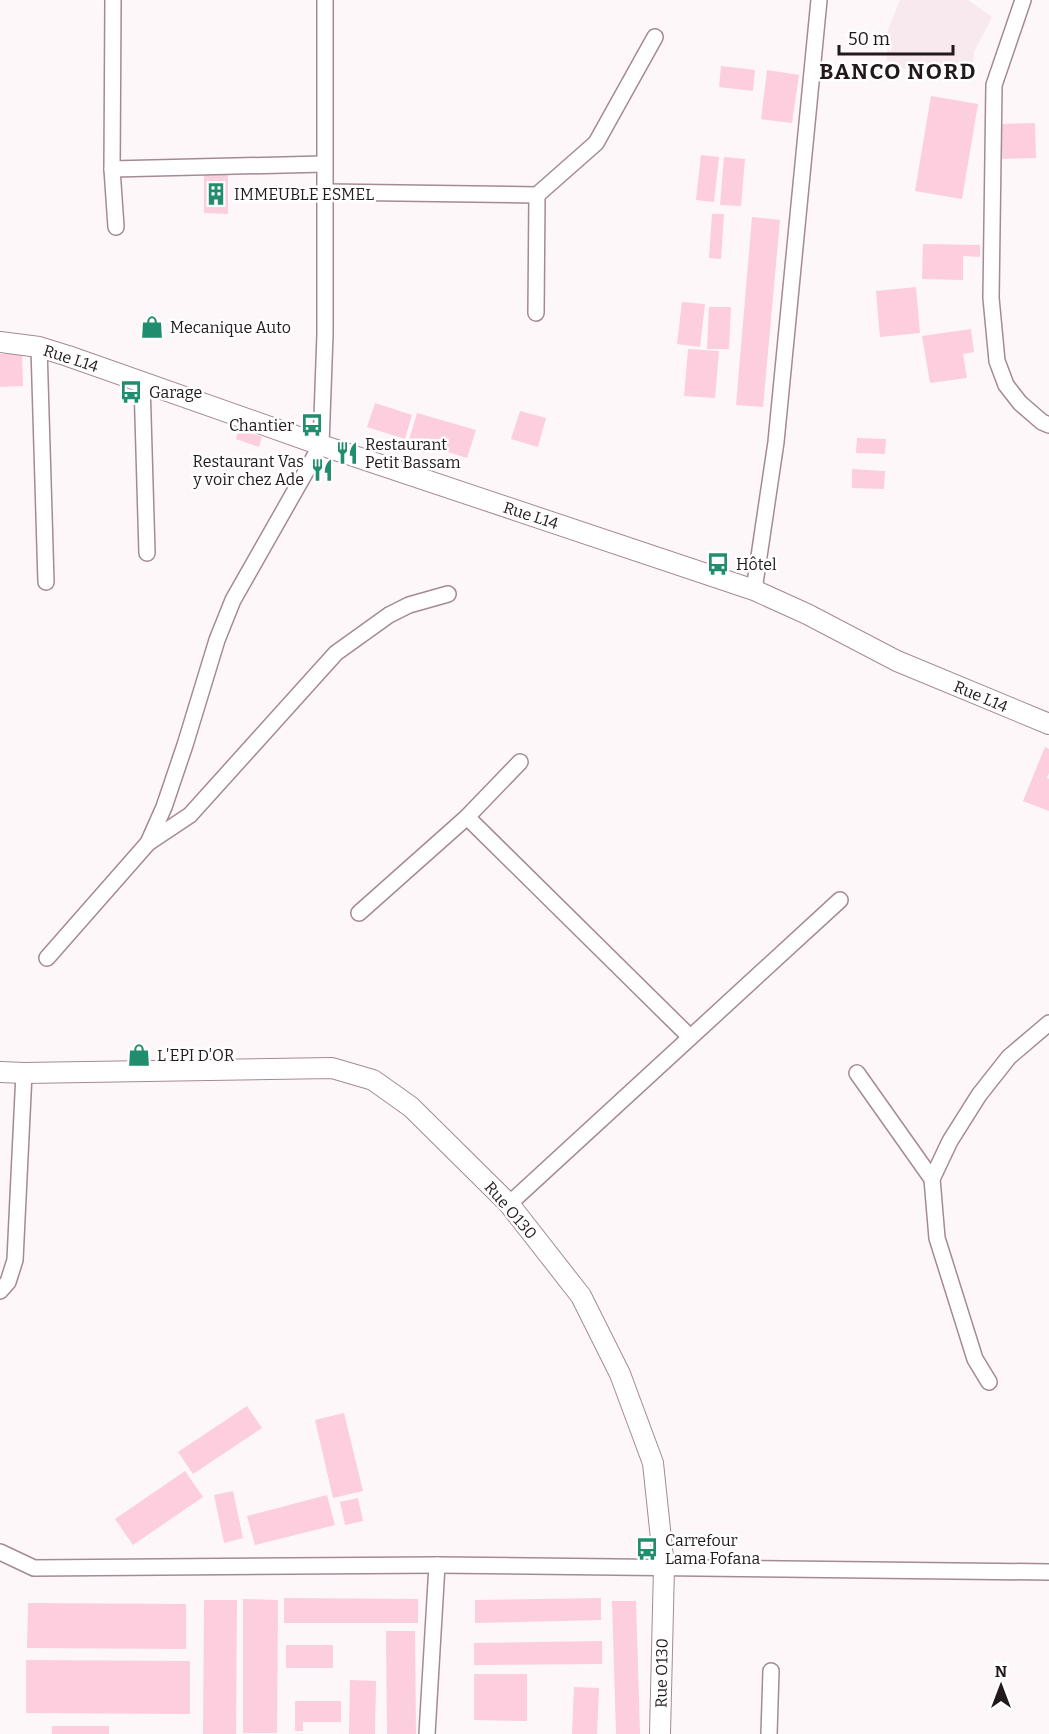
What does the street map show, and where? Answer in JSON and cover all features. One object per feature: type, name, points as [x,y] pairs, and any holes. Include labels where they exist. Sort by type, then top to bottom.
[{"type":"street","points":[[113,0],[112,169],[116,227]]},
{"type":"street","points":[[148,843],[164,807],[232,600],[321,445],[325,334],[326,0]]},
{"type":"street","points":[[754,590],[776,442],[819,0]]},
{"type":"street","points":[[1023,0],[1009,34],[994,85],[991,298],[997,361],[1006,385],[1020,403],[1042,422],[1049,425]]},
{"type":"street","points":[[326,192],[537,195],[596,143],[655,37]]},
{"type":"street","points":[[112,169],[324,164]]},
{"type":"street","points":[[536,314],[537,195]]},
{"type":"street","name":"Rue L14","points":[[0,342],[39,347],[321,445],[754,590],[807,614],[897,661],[1049,724]]},
{"type":"street","points":[[39,347],[46,582]]},
{"type":"street","points":[[142,382],[147,553]]},
{"type":"street","points":[[47,958],[148,843],[190,815],[336,653],[389,615],[409,605],[448,594]]},
{"type":"street","points":[[359,913],[467,816],[520,762]]},
{"type":"street","points":[[467,816],[690,1037]]},
{"type":"street","points":[[509,1204],[840,900]]},
{"type":"street","points":[[989,1382],[975,1359],[937,1238],[932,1179],[950,1141],[979,1095],[1009,1058],[1049,1023]]},
{"type":"street","name":"Rue O130","points":[[0,1072],[332,1068],[373,1080],[411,1107],[509,1204],[581,1296],[620,1374],[653,1463],[664,1567],[660,1734]]},
{"type":"street","points":[[0,1291],[8,1282],[15,1260],[24,1073]]},
{"type":"street","points":[[857,1073],[932,1179]]},
{"type":"street","points":[[0,1552],[34,1568],[437,1565],[1049,1572]]},
{"type":"street","points":[[427,1734],[437,1565]]},
{"type":"street","points":[[769,1734],[771,1671]]},
{"type":"shaded area","points":[[900,0],[968,0],[992,17],[974,52],[972,77],[886,66],[888,44],[883,42]]},
{"type":"building","points":[[721,66],[755,70],[753,91],[719,87]]},
{"type":"building","points":[[767,70],[799,75],[792,123],[761,119]]},
{"type":"building","points":[[931,96],[978,104],[962,199],[915,191]]},
{"type":"building","points":[[1035,123],[1036,158],[1002,159],[1001,124]]},
{"type":"building","points":[[701,155],[719,157],[714,202],[696,200]]},
{"type":"building","points":[[724,157],[745,159],[741,206],[720,205]]},
{"type":"building","name":"IMMEUBLE ESMEL","points":[[204,174],[228,175],[228,214],[204,213]]},
{"type":"building","points":[[712,214],[724,214],[721,259],[709,258]]},
{"type":"building","points":[[752,217],[780,220],[763,407],[736,405]]},
{"type":"building","points":[[923,244],[980,245],[980,257],[963,256],[963,280],[922,279]]},
{"type":"building","points":[[916,287],[920,333],[880,337],[876,291]]},
{"type":"building","points":[[682,302],[705,304],[700,347],[677,344]]},
{"type":"building","points":[[709,307],[731,307],[729,349],[707,349]]},
{"type":"building","points":[[971,329],[974,352],[963,354],[967,378],[930,383],[922,336]]},
{"type":"building","points":[[688,349],[719,351],[715,398],[684,396]]},
{"type":"building","points":[[0,354],[22,354],[23,386],[0,387]]},
{"type":"building","points":[[375,403],[412,415],[405,439],[367,427]]},
{"type":"building","points":[[520,411],[546,418],[538,447],[511,439]]},
{"type":"building","points":[[417,413],[476,430],[467,458],[409,440]]},
{"type":"building","points":[[239,429],[262,437],[259,447],[236,439]]},
{"type":"building","points":[[857,438],[886,439],[885,454],[856,453]]},
{"type":"building","points":[[852,469],[885,471],[884,489],[852,488]]},
{"type":"building","points":[[1045,747],[1049,749],[1047,778],[1049,779],[1049,811],[1023,801]]},
{"type":"building","points":[[247,1406],[262,1428],[193,1474],[178,1452]]},
{"type":"building","points":[[344,1413],[363,1491],[333,1498],[315,1420]]},
{"type":"building","points":[[185,1471],[203,1497],[133,1545],[115,1519]]},
{"type":"building","points":[[233,1491],[243,1538],[224,1543],[214,1495]]},
{"type":"building","points":[[327,1495],[335,1525],[255,1545],[247,1516]]},
{"type":"building","points":[[358,1498],[363,1521],[345,1525],[340,1502]]},
{"type":"building","points":[[284,1598],[418,1599],[418,1623],[284,1623]]},
{"type":"building","points":[[601,1598],[601,1620],[475,1623],[475,1600]]},
{"type":"building","points":[[243,1599],[278,1600],[277,1733],[243,1733]]},
{"type":"building","points":[[204,1600],[237,1600],[236,1734],[203,1734]]},
{"type":"building","points":[[612,1601],[636,1601],[640,1734],[616,1734]]},
{"type":"building","points":[[28,1603],[186,1604],[186,1649],[27,1648]]},
{"type":"building","points":[[386,1631],[415,1631],[416,1734],[387,1734]]},
{"type":"building","points":[[602,1641],[602,1664],[474,1665],[474,1643]]},
{"type":"building","points":[[286,1645],[333,1645],[333,1668],[286,1668]]},
{"type":"building","points":[[26,1660],[190,1661],[190,1714],[26,1713]]},
{"type":"building","points":[[474,1674],[527,1674],[527,1721],[474,1720]]},
{"type":"building","points":[[350,1680],[376,1681],[375,1734],[349,1734]]},
{"type":"building","points":[[574,1687],[599,1688],[597,1734],[572,1734]]},
{"type":"building","points":[[295,1701],[341,1701],[341,1722],[303,1722],[303,1731],[295,1731]]},
{"type":"building","points":[[52,1726],[109,1726],[109,1734],[52,1734]]},
{"type":"place","name":"IMMEUBLE ESMEL","points":[[216,194]]},
{"type":"place","name":"Mecanique Auto","points":[[152,327]]},
{"type":"place","name":"Garage","points":[[131,392]]},
{"type":"place","name":"Chantier","points":[[312,425]]},
{"type":"place","name":"Restaurant Petit Bassam","points":[[347,453]]},
{"type":"place","name":"Restaurant Vas y voir chez Ade","points":[[322,470]]},
{"type":"place","name":"Hôtel","points":[[718,564]]},
{"type":"place","name":"L'EPI D'OR","points":[[139,1055]]},
{"type":"place","name":"Carrefour Lama Fofana","points":[[647,1549]]},
{"type":"district","name":"BANCO NORD","points":[[898,71]]}]
